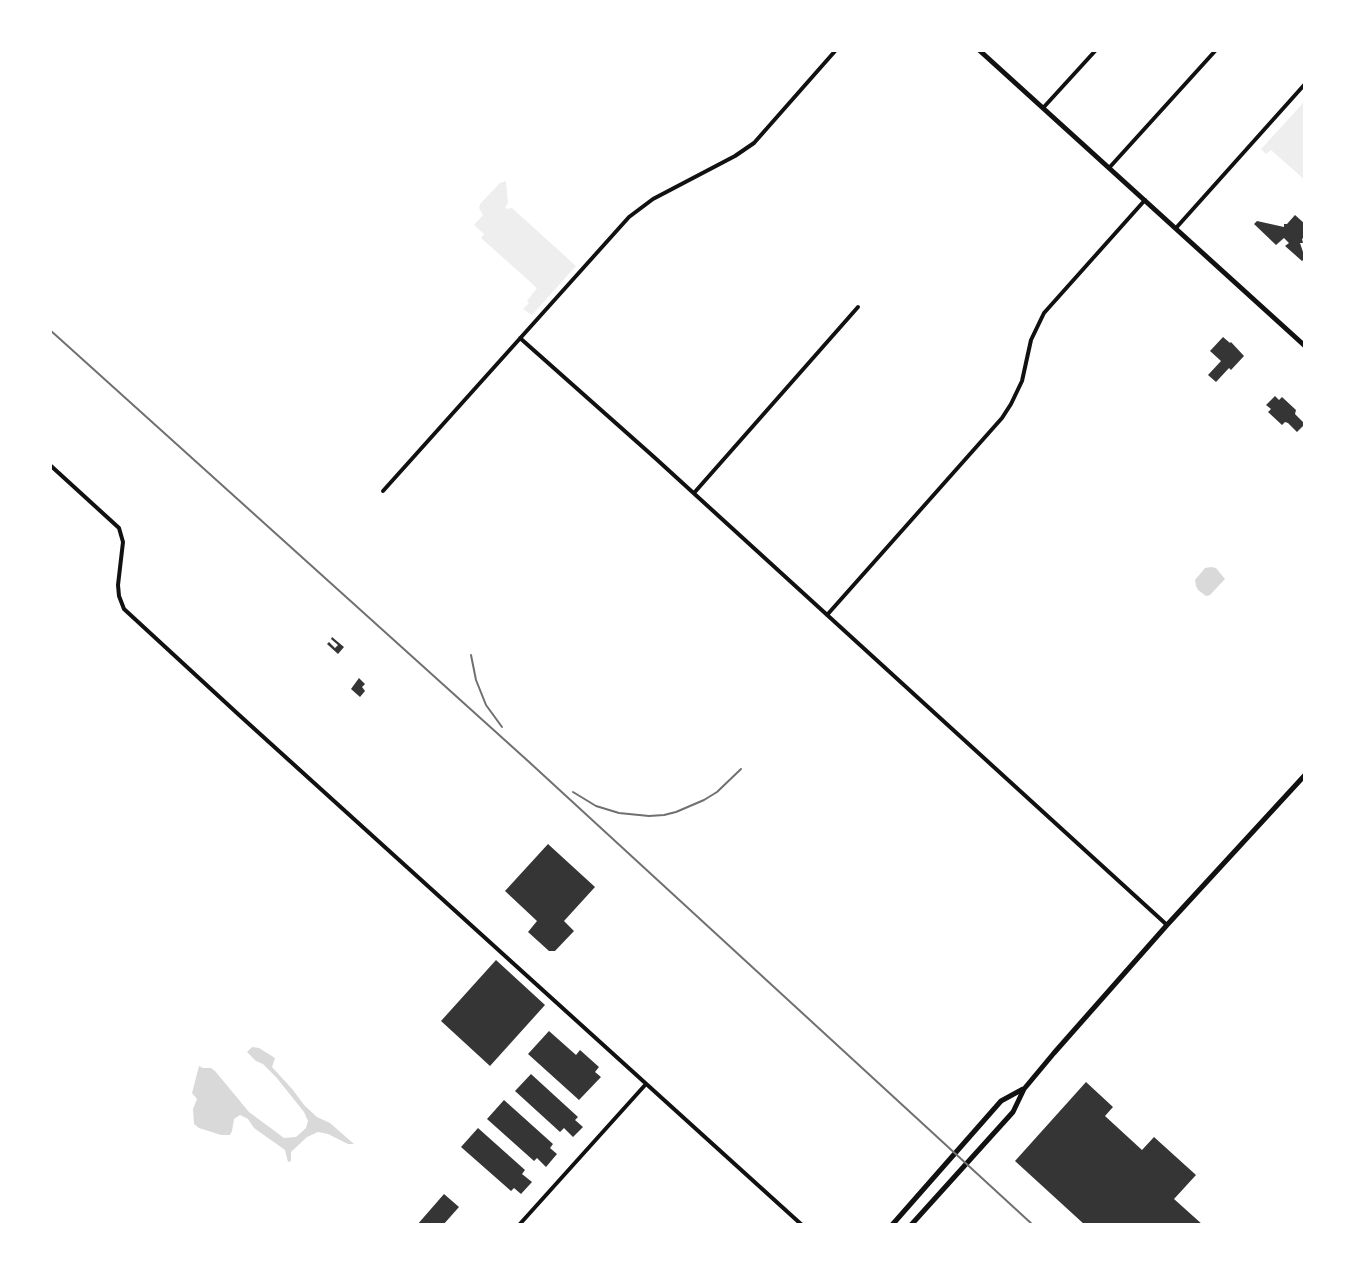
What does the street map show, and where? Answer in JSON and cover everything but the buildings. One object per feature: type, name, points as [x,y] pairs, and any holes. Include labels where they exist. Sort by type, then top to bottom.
[{"type":"main road","points":[[979,50],[1305,346]]},
{"type":"main road","points":[[911,1225],[1013,1112],[1024,1089],[1167,925],[1305,775]]},
{"type":"main road","points":[[892,1225],[1001,1101],[1024,1089]]},
{"type":"street","points":[[383,491],[629,217],[653,199],[754,143],[836,50]]},
{"type":"street","points":[[1043,108],[1096,50]]},
{"type":"street","points":[[1109,168],[1216,50]]},
{"type":"street","points":[[1176,228],[1305,84]]},
{"type":"street","points":[[827,615],[1002,418],[1022,381],[1031,340],[1044,313],[1145,200]]},
{"type":"street","points":[[694,493],[858,307]]},
{"type":"street","points":[[520,338],[1167,925]]},
{"type":"street","points":[[50,465],[119,528],[123,542],[118,585],[124,609],[802,1225]]},
{"type":"street","points":[[519,1225],[646,1084]]},
{"type":"shaded area","points":[[1305,101],[1305,180],[1271,150],[1266,154],[1261,149]]},
{"type":"shaded area","points":[[506,181],[508,203],[505,207],[512,208],[576,266],[532,315],[523,309],[537,288],[481,238],[484,234],[474,225],[483,215],[480,204],[500,183]]},
{"type":"shaded area","points":[[1205,568],[1216,568],[1225,579],[1206,596],[1198,590],[1195,580]]},
{"type":"shaded area","points":[[252,1047],[275,1058],[272,1067],[304,1105],[354,1144],[318,1132],[307,1137],[291,1152],[291,1161],[288,1162],[285,1150],[240,1115],[234,1119],[230,1135],[221,1135],[194,1124],[193,1109],[197,1099],[192,1093],[199,1066],[215,1071],[249,1112],[284,1138],[296,1137],[306,1128],[308,1121],[304,1112],[276,1077],[247,1052]]},
{"type":"railway","points":[[50,330],[528,761],[1033,1225]]},
{"type":"railway","points":[[471,655],[486,705],[502,727]]},
{"type":"railway","points":[[573,792],[596,806],[619,813],[664,815],[704,800],[741,769]]}]
